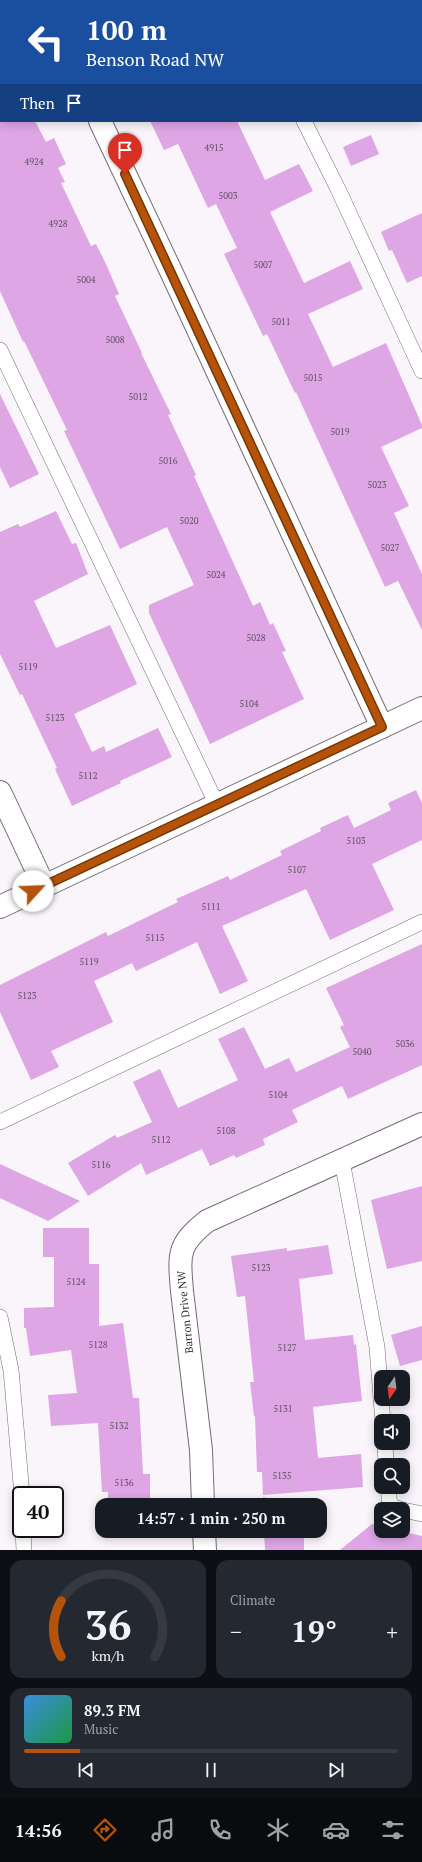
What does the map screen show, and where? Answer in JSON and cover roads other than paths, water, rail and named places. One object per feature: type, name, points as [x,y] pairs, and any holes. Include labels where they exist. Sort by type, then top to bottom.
[{"type":"street","points":[[100,122],[382,727]]},
{"type":"street","points":[[0,907],[422,708]]},
{"type":"street","points":[[0,792],[44,886]]},
{"type":"street","name":"Barron Drive NW","points":[[203,1498],[201,1450],[182,1291],[180,1266],[182,1250],[193,1233],[207,1221],[422,1124]]},
{"type":"street","points":[[204,1538],[205,1550]]},
{"type":"lane","points":[[304,122],[338,189],[422,371]]},
{"type":"lane","points":[[0,350],[217,805]]},
{"type":"lane","points":[[0,1122],[422,922]]},
{"type":"lane","points":[[342,1160],[377,1347],[379,1370]]},
{"type":"lane","points":[[0,1317],[11,1370],[21,1486]]},
{"type":"lane","points":[[410,1511],[422,1514]]},
{"type":"lane","points":[[23,1538],[24,1550]]}]
